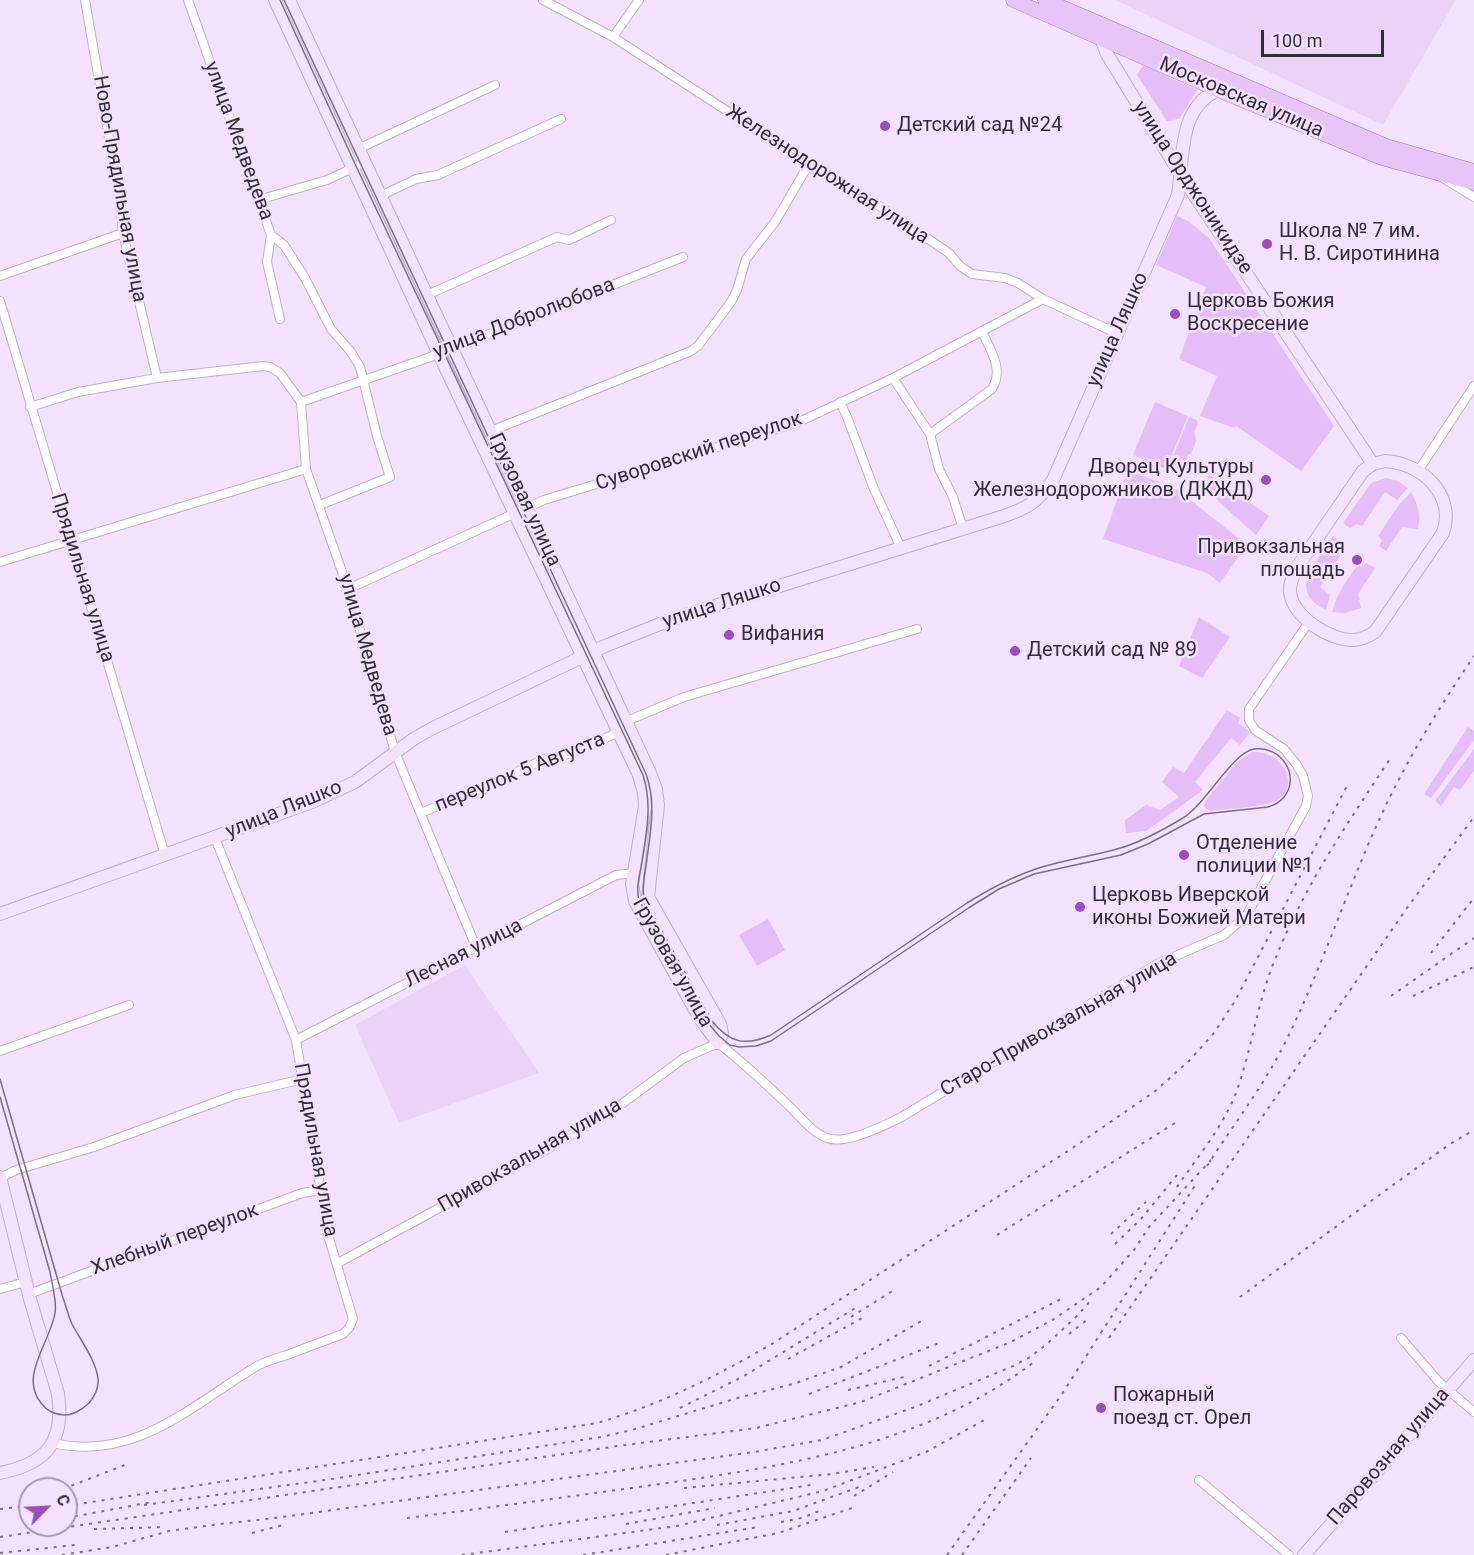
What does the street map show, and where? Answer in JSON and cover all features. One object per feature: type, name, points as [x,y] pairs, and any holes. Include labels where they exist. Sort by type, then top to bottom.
[{"type":"main road","name":"Московская улица","points":[[1013,0],[1386,146],[1474,171]]},
{"type":"main road","name":"Московская улица","points":[[1045,0],[1147,57],[1218,90],[1382,158],[1474,183]]},
{"type":"street","name":"Ново-Прядильная улица","points":[[85,0],[120,201],[123,233],[157,378]]},
{"type":"street","name":"улица Медведева","points":[[188,0],[272,235],[267,262],[280,319]]},
{"type":"street","name":"Грузовая улица","points":[[275,0],[439,354],[639,775],[644,793],[642,827],[632,893],[638,910],[699,1017],[718,1042],[722,1033],[720,1024],[648,897],[657,824],[657,797],[650,773],[595,651],[288,0]]},
{"type":"street","name":"Железнодорожная улица","points":[[543,0],[613,37],[809,164],[880,207],[949,253],[960,266],[972,274],[1005,278],[1018,283],[1043,299],[1116,333]]},
{"type":"street","points":[[613,37],[639,0]]},
{"type":"street","name":"улица Орджоникидзе","points":[[1103,34],[1107,54],[1181,175],[1373,464]]},
{"type":"street","points":[[358,149],[495,85]]},
{"type":"street","name":"улица Ляшко","points":[[0,914],[334,793],[355,782],[415,738],[433,728],[595,651],[670,620],[963,529],[1029,506],[1044,493],[1053,480],[1178,195],[1181,149],[1186,127],[1201,102],[1218,90]]},
{"type":"street","points":[[380,196],[416,179],[438,175],[561,119]]},
{"type":"street","points":[[258,200],[327,180],[364,163]]},
{"type":"street","points":[[491,431],[691,351],[698,346],[731,302],[746,259],[776,222],[809,164]]},
{"type":"street","points":[[1435,174],[1474,197]]},
{"type":"street","points":[[427,295],[557,237],[569,240],[611,220]]},
{"type":"street","points":[[0,276],[123,233]]},
{"type":"street","points":[[272,235],[284,245],[305,278],[331,329],[356,359],[390,477],[320,505]]},
{"type":"street","name":"улица Добролюбова","points":[[301,402],[439,354],[683,257]]},
{"type":"street","name":"Суворовский переулок","points":[[348,589],[527,507],[799,422],[893,378],[1043,299]]},
{"type":"street","name":"Прядильная улица","points":[[0,301],[165,855]]},
{"type":"street","points":[[930,434],[992,389],[996,382],[998,374],[996,361],[982,333]]},
{"type":"street","points":[[30,407],[78,392],[157,378],[270,367],[280,373],[301,402]]},
{"type":"street","points":[[893,378],[930,434],[939,469],[953,497],[963,529]]},
{"type":"street","points":[[1418,471],[1474,386]]},
{"type":"street","name":"улица Медведева","points":[[301,402],[306,469],[348,589],[395,752],[476,947]]},
{"type":"street","points":[[840,402],[874,489],[901,548]]},
{"type":"street","points":[[1385,461],[1406,464],[1418,471],[1436,488],[1444,503],[1447,522],[1443,533],[1380,626],[1370,636],[1346,639],[1337,637],[1309,622],[1292,601],[1289,590],[1292,579],[1298,566],[1364,471],[1373,464],[1385,461]]},
{"type":"street","points":[[0,562],[306,469]]},
{"type":"street","name":"Старо-Привокзальная улица","points":[[718,1042],[744,1062],[812,1128],[826,1138],[842,1139],[898,1119],[1157,964],[1224,935],[1253,907],[1306,806],[1308,796],[1303,776],[1291,757],[1255,730],[1249,720],[1249,709],[1309,622]]},
{"type":"street","name":"переулок 5 Августа","points":[[627,721],[684,697],[917,629]]},
{"type":"street","name":"переулок 5 Августа","points":[[421,813],[545,759],[572,753],[619,732]]},
{"type":"street","name":"Прядильная улица","points":[[53,1443],[74,1448],[94,1447],[135,1438],[164,1426],[195,1408],[259,1365],[343,1334],[353,1319],[328,1235],[296,1040],[215,837]]},
{"type":"street","name":"Лесная улица","points":[[296,1040],[616,875],[634,873]]},
{"type":"street","points":[[0,1051],[129,1005]]},
{"type":"street","name":"Привокзальная улица","points":[[338,1263],[388,1238],[544,1151],[615,1109],[684,1058],[718,1042]]},
{"type":"street","points":[[0,1473],[24,1468],[36,1460],[53,1443],[60,1414],[58,1394],[27,1288],[0,1178],[16,1170],[94,1147],[235,1095],[303,1079]]},
{"type":"street","name":"Хлебный переулок","points":[[0,1289],[27,1288],[302,1193],[321,1190]]},
{"type":"street","points":[[1401,1338],[1448,1389],[1474,1412]]},
{"type":"street","name":"Паровозная улица","points":[[1304,1555],[1474,1360]]},
{"type":"street","points":[[1199,1480],[1289,1555]]},
{"type":"shaded area","points":[[1115,0],[1456,0],[1383,125]]},
{"type":"shaded area","points":[[1143,65],[1197,90],[1179,119],[1167,121],[1137,75]]},
{"type":"shaded area","points":[[1177,216],[1188,221],[1209,238],[1334,426],[1301,471],[1236,426],[1234,428],[1200,416],[1217,376],[1179,359],[1206,287],[1156,265]]},
{"type":"shaded area","points":[[1155,402],[1188,416],[1166,469],[1133,455]]},
{"type":"shaded area","points":[[1189,417],[1197,420],[1198,424],[1194,432],[1196,441],[1191,454],[1188,454],[1184,477],[1167,472]]},
{"type":"shaded area","points":[[1128,469],[1179,491],[1247,545],[1220,583],[1207,573],[1103,539]]},
{"type":"shaded area","points":[[1209,474],[1269,516],[1256,535],[1219,502],[1206,485]]},
{"type":"shaded area","points":[[1386,478],[1398,481],[1408,488],[1397,500],[1385,492],[1362,526],[1357,524],[1350,528],[1343,523],[1371,483]]},
{"type":"shaded area","points":[[1411,492],[1418,510],[1418,529],[1402,527],[1386,551],[1379,546],[1382,540],[1378,536],[1398,506]]},
{"type":"shaded area","points":[[1333,536],[1340,541],[1339,550],[1342,553],[1320,587],[1330,595],[1326,610],[1314,602],[1308,594],[1306,585],[1308,575]]},
{"type":"shaded area","points":[[1366,563],[1375,568],[1358,594],[1361,608],[1345,613],[1332,612],[1339,593],[1350,576],[1358,565],[1362,567]]},
{"type":"shaded area","points":[[1199,617],[1230,637],[1202,678],[1179,666]]},
{"type":"shaded area","points":[[1227,710],[1240,718],[1238,723],[1250,732],[1240,745],[1231,738],[1195,782],[1203,790],[1146,831],[1126,833],[1125,820],[1146,805],[1160,810],[1179,797],[1162,782],[1173,767],[1184,773]]},
{"type":"shaded area","points":[[1468,727],[1474,731],[1474,740],[1431,798],[1424,794]]},
{"type":"shaded area","points":[[1474,749],[1474,771],[1460,790],[1454,787],[1441,806],[1435,801]]},
{"type":"shaded area","points":[[1252,752],[1262,753],[1279,762],[1288,778],[1288,786],[1284,794],[1276,801],[1263,805],[1211,811],[1206,809],[1204,805],[1206,800],[1237,762]]},
{"type":"shaded area","points":[[768,919],[785,950],[757,966],[739,935]]},
{"type":"shaded area","points":[[465,965],[539,1073],[399,1123],[355,1025]]},
{"type":"tram line","points":[[280,0],[643,775],[648,810],[638,884],[639,900],[708,1023],[730,1045],[756,1046],[771,1041],[999,889],[1034,874],[1121,855],[1148,844],[1204,814],[1268,807],[1277,804],[1284,797],[1289,789],[1290,780],[1286,764],[1280,757],[1264,749],[1246,752],[1228,768],[1192,811],[1159,832],[1126,846],[1024,873],[999,885],[967,903],[771,1035],[745,1041],[725,1034],[712,1021],[644,899],[643,882],[652,808],[646,774],[284,0]]},
{"type":"tram line","points":[[0,1079],[68,1314],[91,1357],[98,1378],[96,1391],[89,1403],[68,1415],[49,1410],[35,1393],[34,1371],[52,1324],[55,1298],[50,1272],[0,1097]]},
{"type":"railway","points":[[1207,1166],[1258,1090],[1285,1043],[1312,984],[1386,805],[1427,729],[1474,656]]},
{"type":"railway","points":[[1177,1187],[1218,1128],[1232,1103],[1268,978],[1298,908],[1327,856],[1392,756]]},
{"type":"railway","points":[[78,1504],[597,1423],[667,1398],[710,1378],[775,1342],[1077,1145],[1154,1092],[1189,1061],[1214,1033],[1235,1001],[1348,784]]},
{"type":"railway","points":[[1109,1338],[1407,908],[1474,817]]},
{"type":"railway","points":[[1431,953],[1474,898]]},
{"type":"railway","points":[[1391,996],[1474,938]]},
{"type":"railway","points":[[1413,996],[1474,967]]},
{"type":"railway","points":[[997,1235],[1175,1123]]},
{"type":"railway","points":[[1240,1297],[1450,1144],[1474,1130]]},
{"type":"railway","points":[[0,1537],[618,1446],[756,1428],[861,1402],[1011,1342],[1054,1319],[1101,1287],[1134,1250],[1149,1227],[1211,1160]]},
{"type":"railway","points":[[1115,1244],[1141,1219],[1177,1175]]},
{"type":"railway","points":[[947,1555],[1062,1394],[1196,1184]]},
{"type":"railway","points":[[1111,1234],[1146,1202]]},
{"type":"railway","points":[[851,1317],[894,1290]]},
{"type":"railway","points":[[929,1366],[1065,1297]]},
{"type":"railway","points":[[62,1555],[112,1547],[169,1531],[754,1452],[822,1440],[915,1407],[1011,1367],[1030,1357],[1047,1344],[1091,1300]]},
{"type":"railway","points":[[680,1408],[744,1376],[857,1307]]},
{"type":"railway","points":[[788,1359],[862,1318]]},
{"type":"railway","points":[[144,1505],[332,1479],[601,1437],[632,1430],[793,1384],[841,1367],[925,1319]]},
{"type":"railway","points":[[1069,1334],[1088,1319]]},
{"type":"railway","points":[[809,1394],[939,1343]]},
{"type":"railway","points":[[407,1518],[697,1479],[748,1471],[849,1449],[898,1434],[945,1415],[991,1391],[1034,1362]]},
{"type":"railway","points":[[848,1390],[904,1377]]},
{"type":"railway","points":[[462,1555],[677,1526],[823,1491],[926,1452],[986,1419]]},
{"type":"railway","points":[[962,1555],[1031,1458]]},
{"type":"railway","points":[[78,1483],[130,1463]]},
{"type":"railway","points":[[684,1488],[832,1474],[874,1467]]},
{"type":"railway","points":[[854,1496],[893,1472]]},
{"type":"railway","points":[[505,1532],[811,1485]]},
{"type":"railway","points":[[717,1525],[793,1511],[859,1487]]},
{"type":"railway","points":[[78,1516],[152,1502]]},
{"type":"railway","points":[[0,1509],[18,1507]]},
{"type":"railway","points":[[626,1524],[715,1508]]},
{"type":"railway","points":[[666,1555],[778,1533],[852,1508]]},
{"type":"railway","points":[[781,1522],[802,1518],[824,1509]]},
{"type":"railway","points":[[252,1533],[287,1524]]},
{"type":"railway","points":[[94,1529],[166,1527]]},
{"type":"railway","points":[[583,1555],[758,1527]]},
{"type":"railway","points":[[0,1553],[75,1545]]},
{"type":"place","name":"Детский сад №24","points":[[885,126]]},
{"type":"place","name":"Школа № 7 им. Н. В. Сиротинина","points":[[1267,244]]},
{"type":"place","name":"Церковь Божия Воскресение","points":[[1175,314]]},
{"type":"place","name":"Дворец Культуры Железнодорожников (ДКЖД)","points":[[1266,480]]},
{"type":"place","name":"Привокзальная площадь","points":[[1357,560]]},
{"type":"place","name":"Вифания","points":[[729,635]]},
{"type":"place","name":"Детский сад № 89","points":[[1015,651]]},
{"type":"place","name":"Отделение полиции №1","points":[[1184,855]]},
{"type":"place","name":"Церковь Иверской иконы Божией Матери","points":[[1080,907]]},
{"type":"place","name":"Пожарный поезд ст. Орел","points":[[1101,1408]]}]
